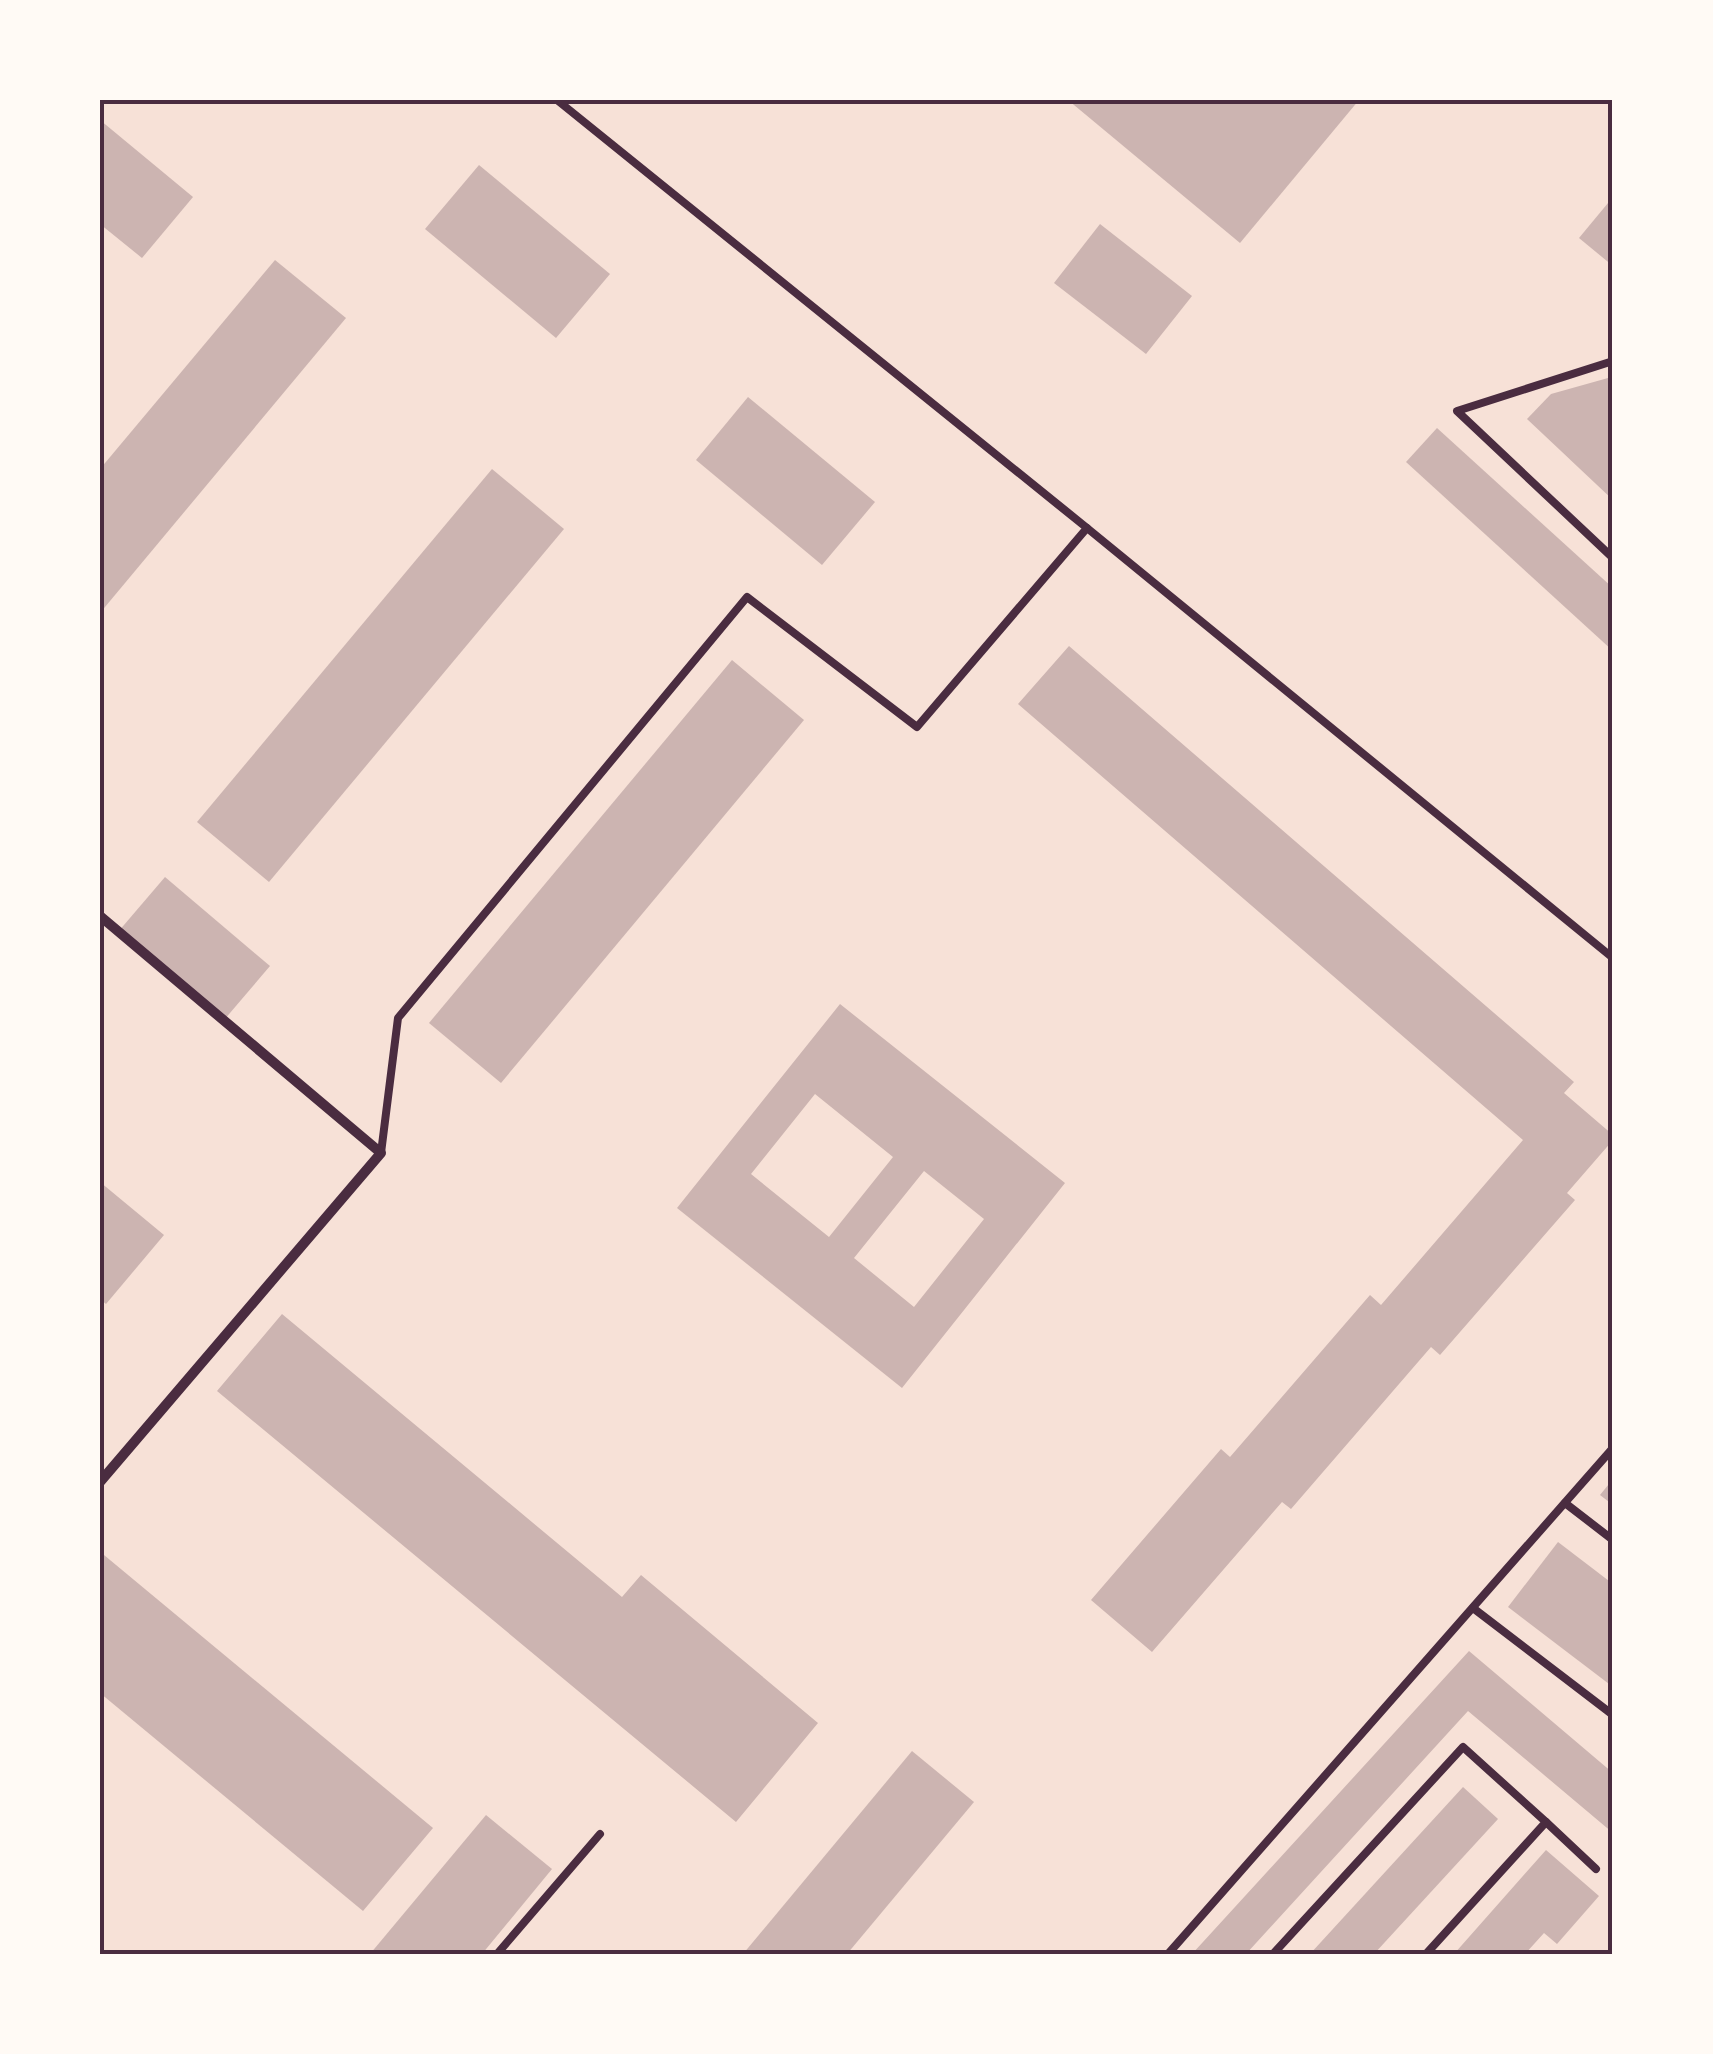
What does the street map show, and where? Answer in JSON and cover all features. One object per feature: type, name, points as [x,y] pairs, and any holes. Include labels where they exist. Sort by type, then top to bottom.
[{"type":"street","points":[[100,916],[380,1153],[100,1482]]},
{"type":"lane","points":[[557,100],[1613,958]]},
{"type":"lane","points":[[1613,362],[1457,411],[1613,558]]},
{"type":"lane","points":[[380,1153],[398,1018],[747,597],[917,727],[1086,528]]},
{"type":"lane","points":[[1168,1954],[1613,1448]]},
{"type":"lane","points":[[1565,1503],[1613,1540]]},
{"type":"lane","points":[[1473,1608],[1613,1715]]},
{"type":"lane","points":[[1273,1954],[1463,1747],[1596,1869]]},
{"type":"lane","points":[[1426,1954],[1546,1822]]},
{"type":"lane","points":[[497,1954],[600,1834]]},
{"type":"building","points":[[1068,100],[1359,100],[1240,243]]},
{"type":"building","points":[[100,120],[193,197],[142,258],[100,224]]},
{"type":"building","points":[[479,165],[610,274],[556,338],[425,229]]},
{"type":"building","points":[[1613,197],[1613,266],[1579,238]]},
{"type":"building","points":[[1100,224],[1192,296],[1146,354],[1054,283]]},
{"type":"building","points":[[275,260],[346,318],[100,613],[100,469]]},
{"type":"building","points":[[1608,378],[1613,383],[1613,500],[1527,419],[1551,394]]},
{"type":"building","points":[[748,397],[875,502],[822,565],[696,460]]},
{"type":"building","points":[[1437,428],[1613,588],[1613,651],[1406,462]]},
{"type":"building","points":[[492,469],[564,529],[269,882],[197,822]]},
{"type":"building","points":[[1069,646],[1574,1082],[1564,1093],[1613,1135],[1613,1140],[1567,1193],[1575,1200],[1440,1355],[1431,1347],[1291,1509],[1282,1502],[1152,1652],[1091,1600],[1221,1449],[1230,1457],[1370,1295],[1381,1305],[1523,1140],[1018,704]]},
{"type":"building","points":[[732,660],[804,720],[501,1083],[429,1023]]},
{"type":"building","points":[[165,877],[270,966],[224,1020],[118,932]]},
{"type":"building","points":[[840,1004],[1065,1183],[902,1388],[677,1208]],"holes":[[[815,1094],[893,1157],[829,1237],[751,1174]],[[924,1171],[984,1219],[914,1307],[854,1258]]]},
{"type":"building","points":[[100,1182],[164,1235],[106,1304],[100,1299]]},
{"type":"building","points":[[282,1314],[622,1597],[641,1575],[818,1723],[736,1822],[217,1391]]},
{"type":"building","points":[[1613,1479],[1613,1505],[1600,1495]]},
{"type":"building","points":[[1558,1542],[1613,1584],[1613,1687],[1508,1607]]},
{"type":"building","points":[[104,1555],[433,1828],[363,1911],[100,1693],[100,1559]]},
{"type":"building","points":[[1469,1651],[1613,1773],[1613,1833],[1468,1711],[1246,1954],[1192,1954]]},
{"type":"building","points":[[912,1751],[974,1802],[847,1954],[743,1954]]},
{"type":"building","points":[[1463,1787],[1498,1819],[1374,1954],[1310,1954]]},
{"type":"building","points":[[486,1815],[552,1869],[482,1954],[370,1954]]},
{"type":"building","points":[[1546,1850],[1599,1896],[1557,1944],[1544,1933],[1525,1954],[1454,1954]]}]
